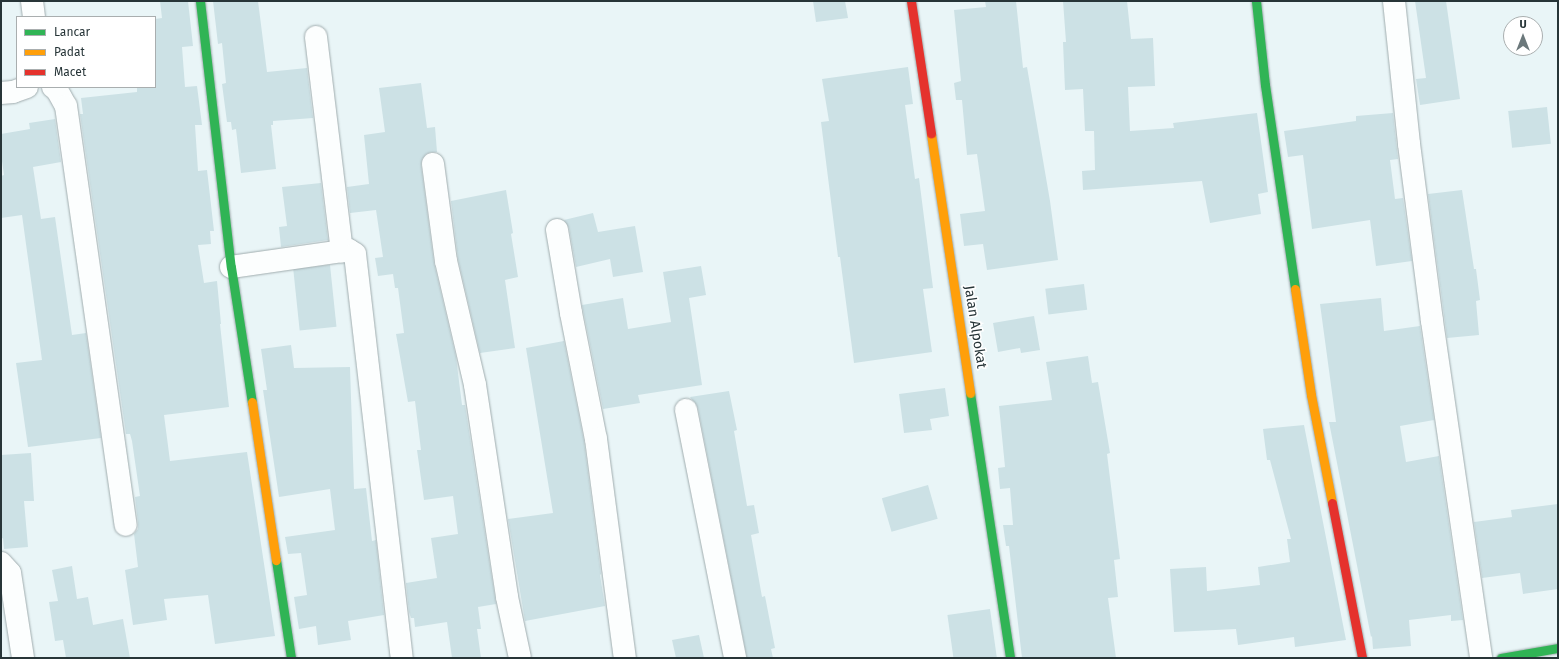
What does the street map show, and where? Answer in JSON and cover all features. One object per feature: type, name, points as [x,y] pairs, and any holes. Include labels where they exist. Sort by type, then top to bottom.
[{"type":"street","points":[[32,1],[34,16]]},
{"type":"street","points":[[200,1],[232,267],[291,658]]},
{"type":"street","name":"Jalan Alpokat","points":[[911,1],[1010,658]]},
{"type":"street","points":[[1256,1],[1265,85],[1311,395],[1362,658]]},
{"type":"street","points":[[1394,1],[1409,144],[1432,321],[1481,658]]},
{"type":"street","points":[[316,37],[342,251]]},
{"type":"street","points":[[1,93],[13,92],[24,88]]},
{"type":"street","points":[[54,88],[66,106],[126,525]]},
{"type":"street","points":[[433,164],[446,261],[475,385],[507,597],[520,658]]},
{"type":"street","points":[[557,230],[571,313],[596,439],[625,658]]},
{"type":"street","points":[[232,267],[349,250],[355,254],[402,658]]},
{"type":"street","points":[[686,410],[735,658]]},
{"type":"street","points":[[1,563],[10,574],[24,658]]},
{"type":"street","points":[[1504,658],[1558,648]]},
{"type":"building","points":[[160,1],[188,1],[193,46],[182,47],[185,87],[197,86],[202,125],[195,125],[198,171],[207,170],[214,231],[210,231],[211,244],[198,245],[204,283],[217,281],[229,407],[164,415],[170,461],[247,452],[275,636],[215,644],[208,595],[164,599],[167,620],[133,625],[125,570],[138,567],[134,534],[138,529],[135,497],[140,496],[132,441],[130,434],[126,434],[80,114],[83,114],[81,98],[137,92],[137,88],[156,88],[156,19],[162,18]]},
{"type":"building","points":[[213,1],[258,1],[267,72],[307,68],[313,118],[273,121],[273,125],[271,125],[276,169],[241,173],[236,129],[232,130],[231,122],[227,122],[222,84],[226,83],[222,43],[218,44]]},
{"type":"building","points":[[813,1],[845,1],[848,18],[816,22]]},
{"type":"building","points":[[985,1],[1016,1],[1023,68],[1027,67],[1050,201],[1058,260],[987,270],[983,244],[964,246],[960,214],[985,211],[977,154],[967,155],[962,100],[956,100],[954,83],[961,81],[954,10],[986,7]]},
{"type":"building","points":[[1063,1],[1127,1],[1131,39],[1153,38],[1155,86],[1128,87],[1130,131],[1174,128],[1173,123],[1257,113],[1268,192],[1258,194],[1261,214],[1210,223],[1202,181],[1083,190],[1082,171],[1095,170],[1094,131],[1085,131],[1083,89],[1065,90],[1063,42],[1066,42]]},
{"type":"building","points":[[1415,1],[1446,1],[1460,99],[1420,105],[1416,79],[1426,78]]},
{"type":"building","points":[[908,67],[913,104],[905,105],[915,179],[919,178],[933,288],[923,289],[932,352],[854,363],[840,257],[838,257],[821,122],[829,121],[822,79]]},
{"type":"building","points":[[421,83],[427,128],[435,127],[437,152],[426,154],[422,159],[421,165],[434,263],[456,357],[462,405],[465,405],[496,604],[478,607],[481,629],[477,629],[481,658],[452,658],[447,622],[415,627],[414,618],[411,618],[409,612],[406,583],[437,578],[431,538],[458,534],[453,496],[424,500],[417,450],[421,450],[415,401],[408,402],[396,334],[404,333],[398,288],[395,288],[393,274],[378,276],[375,258],[383,257],[376,210],[350,213],[347,187],[369,184],[364,135],[385,132],[379,88]]},
{"type":"building","points":[[1547,107],[1551,144],[1512,148],[1508,111]]},
{"type":"building","points":[[1393,113],[1398,159],[1390,160],[1395,199],[1403,198],[1412,261],[1376,266],[1370,220],[1312,229],[1303,155],[1288,157],[1284,131],[1356,121],[1356,116]]},
{"type":"building","points":[[55,119],[61,162],[33,167],[41,219],[55,217],[72,335],[86,333],[101,438],[28,447],[16,363],[42,360],[22,215],[1,218],[1,176],[4,175],[1,154],[1,134],[30,129],[29,123]]},
{"type":"building","points":[[321,183],[328,240],[281,247],[279,227],[287,226],[282,187]]},
{"type":"building","points":[[506,190],[518,277],[505,280],[515,348],[480,353],[458,259],[451,201]]},
{"type":"building","points":[[1462,190],[1480,300],[1476,301],[1479,335],[1447,338],[1428,194]]},
{"type":"building","points":[[593,213],[598,232],[635,226],[643,272],[613,277],[610,259],[576,267],[569,228],[564,220]]},
{"type":"building","points":[[330,265],[336,327],[300,331],[293,269]]},
{"type":"building","points":[[701,266],[706,295],[689,298],[702,385],[638,395],[640,403],[603,409],[582,305],[623,298],[628,329],[671,322],[663,272]]},
{"type":"building","points":[[1084,284],[1087,310],[1048,315],[1045,289]]},
{"type":"building","points":[[1381,298],[1384,331],[1420,326],[1434,420],[1400,426],[1406,462],[1439,456],[1463,620],[1451,621],[1451,615],[1409,620],[1411,646],[1373,649],[1372,636],[1371,637],[1329,422],[1336,422],[1320,304]]},
{"type":"building","points":[[1034,316],[1040,350],[1021,353],[1020,348],[998,352],[993,323]]},
{"type":"building","points":[[564,341],[584,441],[605,606],[525,621],[508,519],[553,513],[526,348]]},
{"type":"building","points":[[291,345],[294,368],[350,367],[354,489],[366,488],[372,541],[376,540],[384,615],[348,621],[351,640],[318,645],[316,626],[299,629],[294,597],[307,595],[301,553],[288,554],[285,537],[335,530],[330,489],[279,497],[263,390],[267,390],[261,349]]},
{"type":"building","points":[[1088,356],[1092,383],[1098,382],[1110,453],[1107,454],[1120,559],[1114,560],[1118,597],[1108,598],[1116,658],[1022,658],[1009,546],[1006,546],[1003,525],[1013,525],[1010,488],[1000,489],[998,468],[1005,467],[999,406],[1052,400],[1046,362]]},
{"type":"building","points":[[945,388],[949,416],[930,419],[932,430],[904,433],[899,394]]},
{"type":"building","points":[[729,391],[737,430],[734,431],[747,506],[754,505],[759,533],[751,535],[762,597],[765,596],[775,648],[771,649],[773,658],[747,658],[698,408],[690,397]]},
{"type":"building","points":[[1304,425],[1346,640],[1295,647],[1294,637],[1238,645],[1236,629],[1174,632],[1170,569],[1206,567],[1207,591],[1260,585],[1258,567],[1290,562],[1287,539],[1291,539],[1270,460],[1267,460],[1263,429]]},
{"type":"building","points":[[31,453],[34,501],[24,501],[28,547],[4,549],[3,538],[1,539],[1,455]]},
{"type":"building","points":[[928,485],[938,519],[892,532],[882,498]]},
{"type":"building","points":[[1558,504],[1558,589],[1523,594],[1520,573],[1482,578],[1474,522],[1512,517],[1511,510]]},
{"type":"building","points":[[72,566],[77,599],[88,597],[93,625],[123,619],[130,658],[66,658],[63,640],[55,641],[49,602],[58,601],[52,570]]},
{"type":"building","points":[[990,609],[997,658],[953,658],[947,615]]},
{"type":"building","points":[[699,635],[704,658],[676,658],[672,640]]},
{"type":"traffic: fast","points":[[200,1],[231,267],[252,402]]},
{"type":"traffic: fast","points":[[1256,1],[1265,85],[1295,289]]},
{"type":"traffic: fast","points":[[970,393],[1010,658]]},
{"type":"traffic: fast","points":[[276,560],[291,658]]},
{"type":"traffic: fast","points":[[1501,658],[1558,648]]},
{"type":"traffic: slow","points":[[931,134],[970,393]]},
{"type":"traffic: slow","points":[[1295,289],[1311,395],[1332,503]]},
{"type":"traffic: slow","points":[[252,402],[276,560]]},
{"type":"traffic: jam","points":[[911,1],[931,134]]},
{"type":"traffic: jam","points":[[1332,503],[1362,658]]}]
